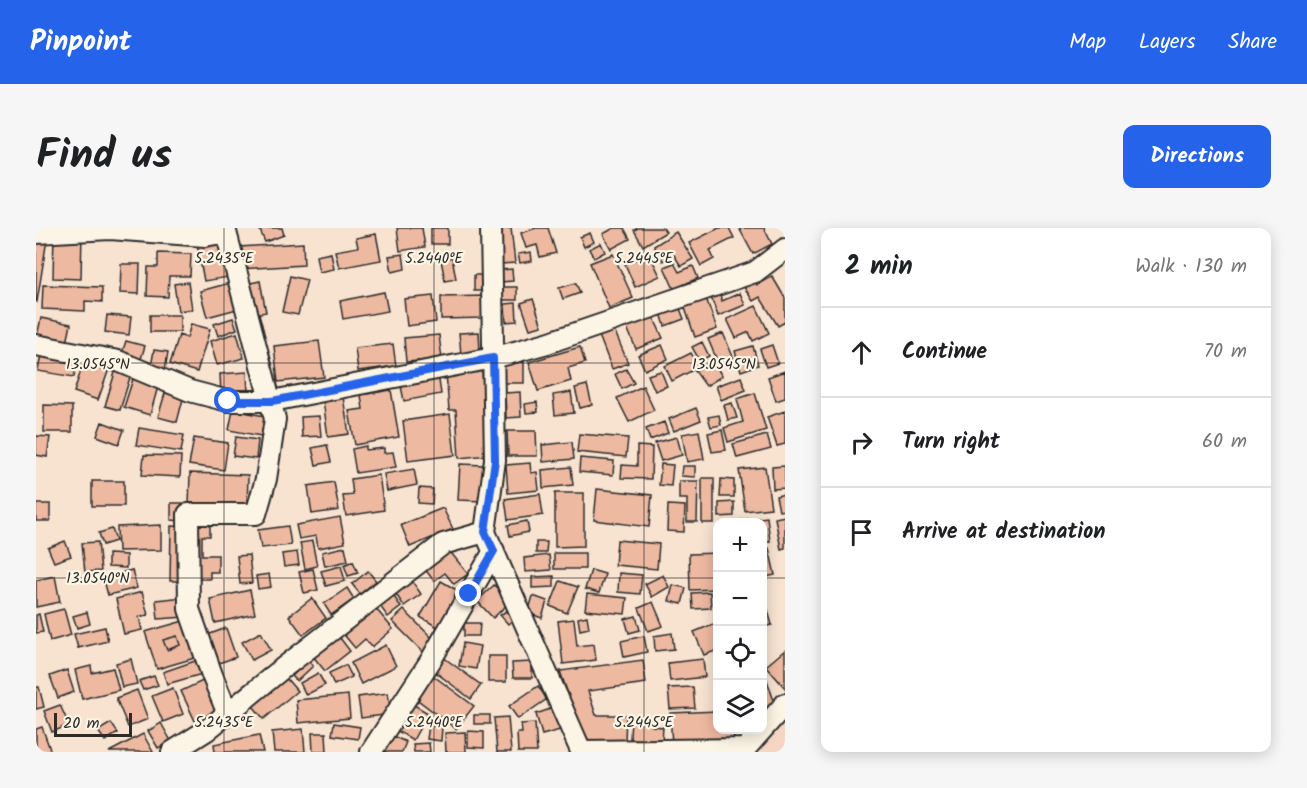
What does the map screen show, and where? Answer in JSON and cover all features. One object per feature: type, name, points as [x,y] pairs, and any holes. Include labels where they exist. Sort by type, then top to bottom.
[{"type":"street","points":[[491,228],[495,460],[485,532],[581,751],[745,751],[785,704]]},
{"type":"street","points":[[36,233],[110,229],[205,236],[226,232],[275,419],[266,479],[256,514],[188,514],[189,609],[228,714]]},
{"type":"street","points":[[36,345],[118,361],[190,391],[228,401],[272,401],[493,358],[547,343],[755,272],[785,249]]},
{"type":"street","points":[[172,752],[228,714],[283,668],[443,544],[485,532]]},
{"type":"street","points":[[371,752],[431,660],[494,551]]},
{"type":"shaded area","points":[[785,717],[785,752],[756,752]]},
{"type":"building","points":[[259,228],[282,228],[284,235],[265,242]]},
{"type":"building","points":[[397,228],[422,228],[425,247],[400,251]]},
{"type":"building","points":[[431,228],[448,228],[448,244],[431,244]]},
{"type":"building","points":[[511,228],[515,263],[501,264],[498,229]]},
{"type":"building","points":[[536,228],[548,228],[556,253],[540,257],[537,245],[526,248],[521,233]]},
{"type":"building","points":[[614,228],[624,228],[630,239],[611,249],[603,234]]},
{"type":"building","points":[[663,228],[666,232],[643,246],[634,230]]},
{"type":"building","points":[[719,228],[729,228],[734,238],[710,250],[714,259],[701,266],[689,243]]},
{"type":"building","points":[[739,228],[764,228],[772,244],[753,254]]},
{"type":"building","points":[[54,231],[82,232],[81,279],[53,278]]},
{"type":"building","points":[[36,232],[48,233],[37,302],[36,301]]},
{"type":"building","points":[[676,232],[693,259],[681,266],[674,255],[663,261],[654,246]]},
{"type":"building","points":[[590,233],[594,242],[584,247],[580,237]]},
{"type":"building","points":[[376,234],[381,260],[339,268],[335,251],[358,247],[356,238]]},
{"type":"building","points":[[223,240],[229,277],[204,281],[197,244]]},
{"type":"building","points":[[303,243],[304,265],[240,269],[239,247]]},
{"type":"building","points":[[601,243],[605,252],[594,258],[589,249]]},
{"type":"building","points":[[531,252],[532,261],[520,263],[518,254]]},
{"type":"building","points":[[158,253],[191,254],[190,276],[169,276],[168,297],[147,296],[148,267],[158,267]]},
{"type":"building","points":[[331,253],[334,269],[319,272],[316,256]]},
{"type":"building","points":[[649,253],[660,276],[635,287],[625,264]]},
{"type":"building","points":[[403,254],[405,269],[392,272],[389,256]]},
{"type":"building","points":[[613,254],[633,298],[609,308],[590,263]]},
{"type":"building","points":[[452,257],[456,279],[445,281],[441,260]]},
{"type":"building","points":[[674,263],[679,272],[693,266],[698,278],[674,289],[664,267]]},
{"type":"building","points":[[121,264],[140,264],[139,294],[120,293]]},
{"type":"building","points":[[512,269],[513,281],[501,282],[500,270]]},
{"type":"building","points":[[474,275],[486,275],[485,291],[474,291]]},
{"type":"building","points":[[290,276],[307,280],[298,315],[282,312]]},
{"type":"building","points":[[772,276],[785,298],[785,322],[778,326],[760,297],[753,301],[744,287],[755,281],[757,285]]},
{"type":"building","points":[[260,281],[266,312],[251,315],[246,284]]},
{"type":"building","points":[[188,282],[192,309],[178,311],[174,284]]},
{"type":"building","points":[[230,283],[237,309],[207,317],[200,291]]},
{"type":"building","points":[[576,283],[580,293],[563,299],[559,288]]},
{"type":"building","points":[[43,285],[102,287],[102,302],[85,301],[85,311],[42,309]]},
{"type":"building","points":[[502,287],[517,287],[517,300],[502,300]]},
{"type":"building","points":[[384,292],[388,311],[343,319],[340,301]]},
{"type":"building","points":[[719,293],[722,301],[740,293],[745,305],[718,316],[711,297]]},
{"type":"building","points":[[433,296],[436,322],[407,326],[404,299]]},
{"type":"building","points":[[484,296],[484,318],[441,319],[441,297]]},
{"type":"building","points":[[706,298],[717,329],[695,337],[684,305]]},
{"type":"building","points":[[533,299],[542,326],[530,329],[521,303]]},
{"type":"building","points":[[516,303],[517,321],[506,322],[505,304]]},
{"type":"building","points":[[679,306],[684,319],[665,326],[661,313]]},
{"type":"building","points":[[756,306],[769,333],[753,341],[749,332],[736,338],[727,319]]},
{"type":"building","points":[[652,314],[663,338],[636,349],[626,325]]},
{"type":"building","points":[[107,315],[131,317],[129,335],[105,332]]},
{"type":"building","points":[[150,315],[180,315],[180,332],[150,332]]},
{"type":"building","points":[[41,318],[71,324],[66,348],[36,341]]},
{"type":"building","points":[[233,318],[237,329],[218,336],[214,324]]},
{"type":"building","points":[[191,324],[210,329],[197,372],[170,364],[179,335],[187,338]]},
{"type":"building","points":[[613,327],[628,363],[612,369],[598,333]]},
{"type":"building","points":[[479,332],[480,353],[461,354],[459,333]]},
{"type":"building","points":[[237,333],[244,358],[217,365],[210,341]]},
{"type":"building","points":[[723,333],[734,359],[719,365],[708,339]]},
{"type":"building","points":[[439,335],[442,359],[406,362],[404,338]]},
{"type":"building","points":[[126,341],[145,346],[140,362],[121,356]]},
{"type":"building","points":[[319,341],[324,377],[278,382],[274,346]]},
{"type":"building","points":[[702,342],[709,356],[700,361],[692,347]]},
{"type":"building","points":[[393,344],[396,366],[358,371],[355,348]]},
{"type":"building","points":[[662,345],[668,359],[645,370],[638,355]]},
{"type":"building","points":[[772,345],[778,363],[766,367],[760,349]]},
{"type":"building","points":[[753,346],[758,365],[741,371],[735,351]]},
{"type":"building","points":[[580,347],[585,363],[568,368],[571,381],[538,391],[529,362]]},
{"type":"building","points":[[154,350],[168,352],[165,370],[151,367]]},
{"type":"building","points":[[691,353],[699,367],[672,381],[665,366]]},
{"type":"building","points":[[41,355],[77,362],[74,377],[38,371]]},
{"type":"building","points":[[712,360],[722,376],[706,386],[695,371]]},
{"type":"building","points":[[84,361],[109,369],[98,400],[74,392]]},
{"type":"building","points":[[524,362],[524,383],[504,383],[504,363]]},
{"type":"building","points":[[116,369],[131,374],[120,410],[105,406]]},
{"type":"building","points":[[626,369],[634,383],[622,389],[615,374]]},
{"type":"building","points":[[482,371],[488,455],[459,458],[456,410],[449,410],[446,373]]},
{"type":"building","points":[[661,371],[667,386],[655,391],[648,375]]},
{"type":"building","points":[[785,371],[785,398],[776,401],[768,377]]},
{"type":"building","points":[[247,372],[248,394],[221,395],[220,374]]},
{"type":"building","points":[[438,374],[441,394],[404,401],[400,381]]},
{"type":"building","points":[[134,376],[159,383],[150,415],[124,407]]},
{"type":"building","points":[[741,377],[746,390],[721,400],[716,386]]},
{"type":"building","points":[[587,385],[592,405],[580,408],[575,388]]},
{"type":"building","points":[[643,386],[654,410],[629,422],[617,398]]},
{"type":"building","points":[[166,390],[184,395],[177,422],[158,417]]},
{"type":"building","points":[[391,390],[399,437],[355,445],[349,411],[363,409],[361,395]]},
{"type":"building","points":[[520,392],[521,417],[506,418],[505,393]]},
{"type":"building","points":[[571,392],[574,413],[555,415],[553,395]]},
{"type":"building","points":[[755,393],[766,430],[728,442],[724,428],[743,422],[737,399]]},
{"type":"building","points":[[343,397],[349,434],[328,437],[323,400]]},
{"type":"building","points":[[537,402],[538,412],[526,413],[525,404]]},
{"type":"building","points":[[732,403],[737,418],[728,420],[724,405]]},
{"type":"building","points":[[44,405],[72,406],[72,432],[44,432]]},
{"type":"building","points":[[696,408],[701,420],[674,431],[669,419]]},
{"type":"building","points":[[233,410],[265,416],[261,436],[229,430]]},
{"type":"building","points":[[785,411],[785,444],[777,446],[767,417]]},
{"type":"building","points":[[450,414],[455,455],[408,461],[403,421]]},
{"type":"building","points":[[719,415],[721,425],[711,427],[708,417]]},
{"type":"building","points":[[319,416],[321,436],[302,437],[301,417]]},
{"type":"building","points":[[102,422],[124,430],[119,444],[97,436]]},
{"type":"building","points":[[664,422],[668,433],[650,440],[646,429]]},
{"type":"building","points":[[139,428],[184,435],[181,452],[136,445]]},
{"type":"building","points":[[722,430],[726,450],[712,452],[708,433]]},
{"type":"building","points":[[507,431],[536,431],[537,456],[508,456]]},
{"type":"building","points":[[699,431],[704,459],[687,462],[682,434]]},
{"type":"building","points":[[579,434],[628,438],[626,457],[577,452]]},
{"type":"building","points":[[767,435],[771,449],[737,458],[733,444]]},
{"type":"building","points":[[36,436],[50,437],[47,457],[36,455]]},
{"type":"building","points":[[236,437],[258,440],[256,459],[233,456]]},
{"type":"building","points":[[677,437],[682,455],[661,461],[655,443]]},
{"type":"building","points":[[194,438],[228,443],[224,470],[189,465]]},
{"type":"building","points":[[572,442],[574,459],[543,462],[542,445]]},
{"type":"building","points":[[327,445],[331,462],[316,465],[312,448]]},
{"type":"building","points":[[366,446],[366,450],[384,448],[384,453],[393,452],[396,467],[356,473],[352,449]]},
{"type":"building","points":[[637,446],[652,447],[651,479],[621,478],[622,465],[637,466]]},
{"type":"building","points":[[144,455],[181,456],[180,477],[142,475]]},
{"type":"building","points":[[580,458],[614,461],[613,475],[579,472]]},
{"type":"building","points":[[530,463],[531,473],[537,472],[539,490],[508,493],[506,465]]},
{"type":"building","points":[[460,464],[484,465],[483,501],[458,500]]},
{"type":"building","points":[[661,464],[673,465],[671,486],[659,485]]},
{"type":"building","points":[[682,466],[695,466],[695,477],[681,476]]},
{"type":"building","points":[[785,466],[785,488],[773,489],[772,467]]},
{"type":"building","points":[[571,467],[573,485],[543,488],[542,470]]},
{"type":"building","points":[[765,467],[771,508],[745,511],[739,470]]},
{"type":"building","points":[[414,469],[417,485],[387,491],[384,474]]},
{"type":"building","points":[[190,473],[248,475],[247,508],[189,506]]},
{"type":"building","points":[[379,475],[384,510],[346,516],[343,496],[353,495],[351,479]]},
{"type":"building","points":[[702,478],[714,478],[713,523],[702,523]]},
{"type":"building","points":[[721,479],[734,480],[734,497],[720,497]]},
{"type":"building","points":[[92,481],[124,481],[124,506],[92,506]]},
{"type":"building","points":[[679,481],[698,481],[697,522],[687,522],[687,499],[679,499]]},
{"type":"building","points":[[334,482],[339,510],[312,514],[308,486]]},
{"type":"building","points":[[419,488],[433,489],[432,504],[418,503]]},
{"type":"building","points":[[597,489],[652,495],[649,527],[594,520]]},
{"type":"building","points":[[555,493],[584,493],[584,546],[555,547]]},
{"type":"building","points":[[540,494],[543,515],[508,520],[505,499]]},
{"type":"building","points":[[785,494],[785,510],[779,511],[776,496]]},
{"type":"building","points":[[734,502],[734,516],[719,517],[719,503]]},
{"type":"building","points":[[171,503],[183,503],[182,521],[171,520]]},
{"type":"building","points":[[36,504],[50,504],[50,521],[36,521]]},
{"type":"building","points":[[668,505],[685,506],[684,532],[667,531]]},
{"type":"building","points":[[443,508],[453,529],[410,547],[401,525]]},
{"type":"building","points":[[785,516],[785,548],[781,549],[775,518]]},
{"type":"building","points":[[340,517],[345,543],[318,548],[316,536],[299,539],[296,525]]},
{"type":"building","points":[[767,517],[770,541],[767,541],[767,518],[759,518]]},
{"type":"building","points":[[193,518],[210,518],[210,536],[202,536],[202,555],[218,555],[218,572],[210,572],[210,579],[193,579]]},
{"type":"building","points":[[527,521],[529,532],[510,536],[508,525]]},
{"type":"building","points":[[161,525],[161,550],[118,551],[117,527]]},
{"type":"building","points":[[171,526],[185,527],[184,581],[170,581]]},
{"type":"building","points":[[288,526],[291,545],[261,548],[258,530]]},
{"type":"building","points":[[112,529],[116,541],[103,545],[99,533]]},
{"type":"building","points":[[617,540],[659,544],[657,569],[615,565]]},
{"type":"building","points":[[65,541],[71,556],[54,562],[48,548]]},
{"type":"building","points":[[312,541],[317,566],[305,569],[300,543]]},
{"type":"building","points":[[98,542],[101,571],[85,572],[82,543]]},
{"type":"building","points":[[536,542],[547,542],[546,553],[536,553]]},
{"type":"building","points":[[345,547],[348,561],[325,566],[322,552]]},
{"type":"building","points":[[767,548],[769,548],[775,575],[767,577],[767,572]]},
{"type":"building","points":[[448,549],[468,574],[454,584],[445,573],[434,581],[424,568]]},
{"type":"building","points":[[297,552],[299,565],[284,567],[282,554]]},
{"type":"building","points":[[554,553],[585,553],[585,569],[554,569]]},
{"type":"building","points":[[713,553],[713,589],[690,590],[689,554]]},
{"type":"building","points":[[108,554],[126,555],[126,568],[108,567]]},
{"type":"building","points":[[249,555],[252,583],[240,584],[237,556]]},
{"type":"building","points":[[549,555],[551,570],[525,572],[524,558]]},
{"type":"building","points":[[353,561],[358,573],[348,576],[344,565]]},
{"type":"building","points":[[341,566],[345,581],[326,586],[321,571]]},
{"type":"building","points":[[313,569],[318,590],[304,593],[299,572]]},
{"type":"building","points":[[132,570],[137,588],[108,595],[103,577]]},
{"type":"building","points":[[591,570],[605,574],[599,593],[585,589]]},
{"type":"building","points":[[368,571],[376,581],[360,594],[352,584]]},
{"type":"building","points":[[619,573],[642,575],[640,594],[618,592]]},
{"type":"building","points":[[269,574],[271,587],[258,589],[256,576]]},
{"type":"building","points":[[663,575],[669,587],[652,597],[645,584]]},
{"type":"building","points":[[55,576],[60,602],[36,607],[36,580]]},
{"type":"building","points":[[554,576],[554,587],[532,588],[532,577]]},
{"type":"building","points":[[410,578],[421,594],[404,606],[393,590]]},
{"type":"building","points":[[441,581],[462,593],[441,629],[420,617]]},
{"type":"building","points":[[560,581],[578,587],[567,613],[550,606]]},
{"type":"building","points":[[494,585],[510,602],[493,618],[477,601]]},
{"type":"building","points":[[673,585],[686,588],[682,604],[669,601]]},
{"type":"building","points":[[347,588],[354,599],[331,615],[324,604]]},
{"type":"building","points":[[250,590],[255,614],[215,623],[210,599]]},
{"type":"building","points":[[142,592],[148,615],[139,617],[142,630],[124,634],[116,599]]},
{"type":"building","points":[[391,592],[401,607],[388,617],[377,602]]},
{"type":"building","points":[[710,592],[711,608],[693,609],[692,593]]},
{"type":"building","points":[[587,594],[627,598],[625,614],[585,610]]},
{"type":"building","points":[[533,596],[547,601],[542,618],[528,613]]},
{"type":"building","points":[[184,597],[185,617],[158,619],[156,600]]},
{"type":"building","points":[[312,598],[326,618],[303,635],[289,616]]},
{"type":"building","points":[[653,602],[663,626],[648,631],[639,608]]},
{"type":"building","points":[[371,603],[393,629],[372,647],[365,639],[355,648],[340,630]]},
{"type":"building","points":[[767,607],[772,625],[767,626]]},
{"type":"building","points":[[64,609],[71,635],[50,641],[44,614]]},
{"type":"building","points":[[404,610],[437,643],[425,654],[392,621]]},
{"type":"building","points":[[508,610],[515,618],[508,624],[500,615]]},
{"type":"building","points":[[87,612],[90,624],[77,628],[73,616]]},
{"type":"building","points":[[39,614],[43,632],[36,633],[36,615]]},
{"type":"building","points":[[587,616],[589,628],[580,630],[578,618]]},
{"type":"building","points":[[636,616],[640,630],[629,633],[625,619]]},
{"type":"building","points":[[574,619],[577,646],[594,644],[596,660],[563,664],[558,621]]},
{"type":"building","points":[[187,620],[198,657],[157,669],[145,632]],"holes":[[[177,636],[180,645],[167,650],[163,640]]]},
{"type":"building","points":[[464,623],[480,623],[479,636],[464,636]]},
{"type":"building","points":[[713,624],[713,652],[704,655],[694,632]]},
{"type":"building","points":[[105,627],[108,641],[78,648],[74,634]]},
{"type":"building","points":[[226,628],[236,657],[216,664],[205,636]]},
{"type":"building","points":[[261,632],[271,650],[252,660],[242,642]]},
{"type":"building","points":[[672,633],[674,649],[655,651],[654,636]]},
{"type":"building","points":[[337,634],[350,651],[325,671],[312,655]]},
{"type":"building","points":[[177,636],[180,645],[167,650],[163,640]]},
{"type":"building","points":[[644,636],[647,652],[624,657],[621,641]]},
{"type":"building","points":[[463,643],[480,646],[476,669],[459,666]]},
{"type":"building","points":[[386,645],[396,666],[361,684],[351,663]]},
{"type":"building","points":[[785,650],[785,688],[767,667]]},
{"type":"building","points":[[488,656],[506,656],[506,682],[488,682]]},
{"type":"building","points":[[443,657],[481,685],[471,699],[434,671]]},
{"type":"building","points":[[131,659],[137,684],[122,687],[116,663]]},
{"type":"building","points":[[703,659],[705,677],[670,681],[668,663]]},
{"type":"building","points":[[198,660],[202,674],[167,684],[163,672]]},
{"type":"building","points":[[643,660],[646,683],[588,691],[596,715],[626,715],[625,741],[584,740],[560,671]]},
{"type":"building","points":[[308,661],[313,666],[297,681],[292,676]]},
{"type":"building","points":[[532,662],[532,678],[513,678],[512,663]]},
{"type":"building","points":[[346,665],[352,677],[334,685],[329,673]]},
{"type":"building","points":[[91,666],[92,673],[113,668],[119,690],[82,699],[75,670]]},
{"type":"building","points":[[67,670],[74,692],[58,698],[50,676]]},
{"type":"building","points":[[318,673],[325,685],[306,695],[300,683]]},
{"type":"building","points":[[431,674],[474,706],[456,729],[414,697]]},
{"type":"building","points":[[154,676],[158,685],[143,690],[139,681]]},
{"type":"building","points":[[286,678],[297,691],[264,719],[253,706]]},
{"type":"building","points":[[207,679],[222,711],[196,723],[181,691]]},
{"type":"building","points":[[767,680],[776,707],[767,710]]},
{"type":"building","points":[[538,686],[547,699],[518,719],[509,706]]},
{"type":"building","points":[[36,687],[39,687],[44,707],[36,709]]},
{"type":"building","points":[[693,687],[695,708],[670,709],[668,688]]},
{"type":"building","points":[[173,688],[183,714],[163,722],[152,696]]},
{"type":"building","points":[[137,690],[148,719],[128,727],[116,698]]},
{"type":"building","points":[[388,693],[391,714],[361,718],[358,697]]},
{"type":"building","points":[[348,695],[350,718],[298,723],[296,700]]},
{"type":"building","points":[[409,702],[428,713],[413,740],[394,729]]},
{"type":"building","points":[[60,705],[69,725],[52,732],[44,711]]},
{"type":"building","points":[[553,708],[560,730],[542,735],[536,714]]},
{"type":"building","points":[[713,711],[713,734],[733,734],[734,742],[672,745],[670,713]]},
{"type":"building","points":[[474,715],[490,715],[490,724],[474,724]]},
{"type":"building","points":[[631,716],[653,717],[652,726],[663,727],[662,741],[630,739]]},
{"type":"building","points":[[508,717],[511,752],[497,752],[494,718]]},
{"type":"building","points":[[111,723],[118,733],[105,741],[98,731]]},
{"type":"building","points":[[161,723],[171,741],[158,748],[148,731]]},
{"type":"building","points":[[334,723],[360,727],[358,739],[332,735]]},
{"type":"building","points":[[535,723],[537,752],[518,752],[517,733],[522,733],[521,724]]},
{"type":"building","points":[[429,725],[442,727],[441,741],[427,739]]},
{"type":"building","points":[[42,727],[51,752],[36,752],[36,729]]},
{"type":"building","points":[[303,729],[305,752],[274,752],[272,732]]},
{"type":"building","points":[[468,731],[484,732],[484,748],[468,747]]},
{"type":"building","points":[[465,732],[466,752],[446,752],[445,733]]},
{"type":"building","points":[[312,733],[326,733],[327,752],[313,752]]},
{"type":"building","points":[[143,734],[153,752],[109,752]]},
{"type":"building","points":[[259,735],[263,752],[215,752],[214,744]]},
{"type":"building","points":[[390,735],[406,742],[402,752],[384,752]]},
{"type":"building","points":[[429,743],[430,752],[414,752],[413,744]]},
{"type":"route","points":[[228,401],[272,401],[493,358],[495,460],[485,532],[494,551],[469,594]]}]
